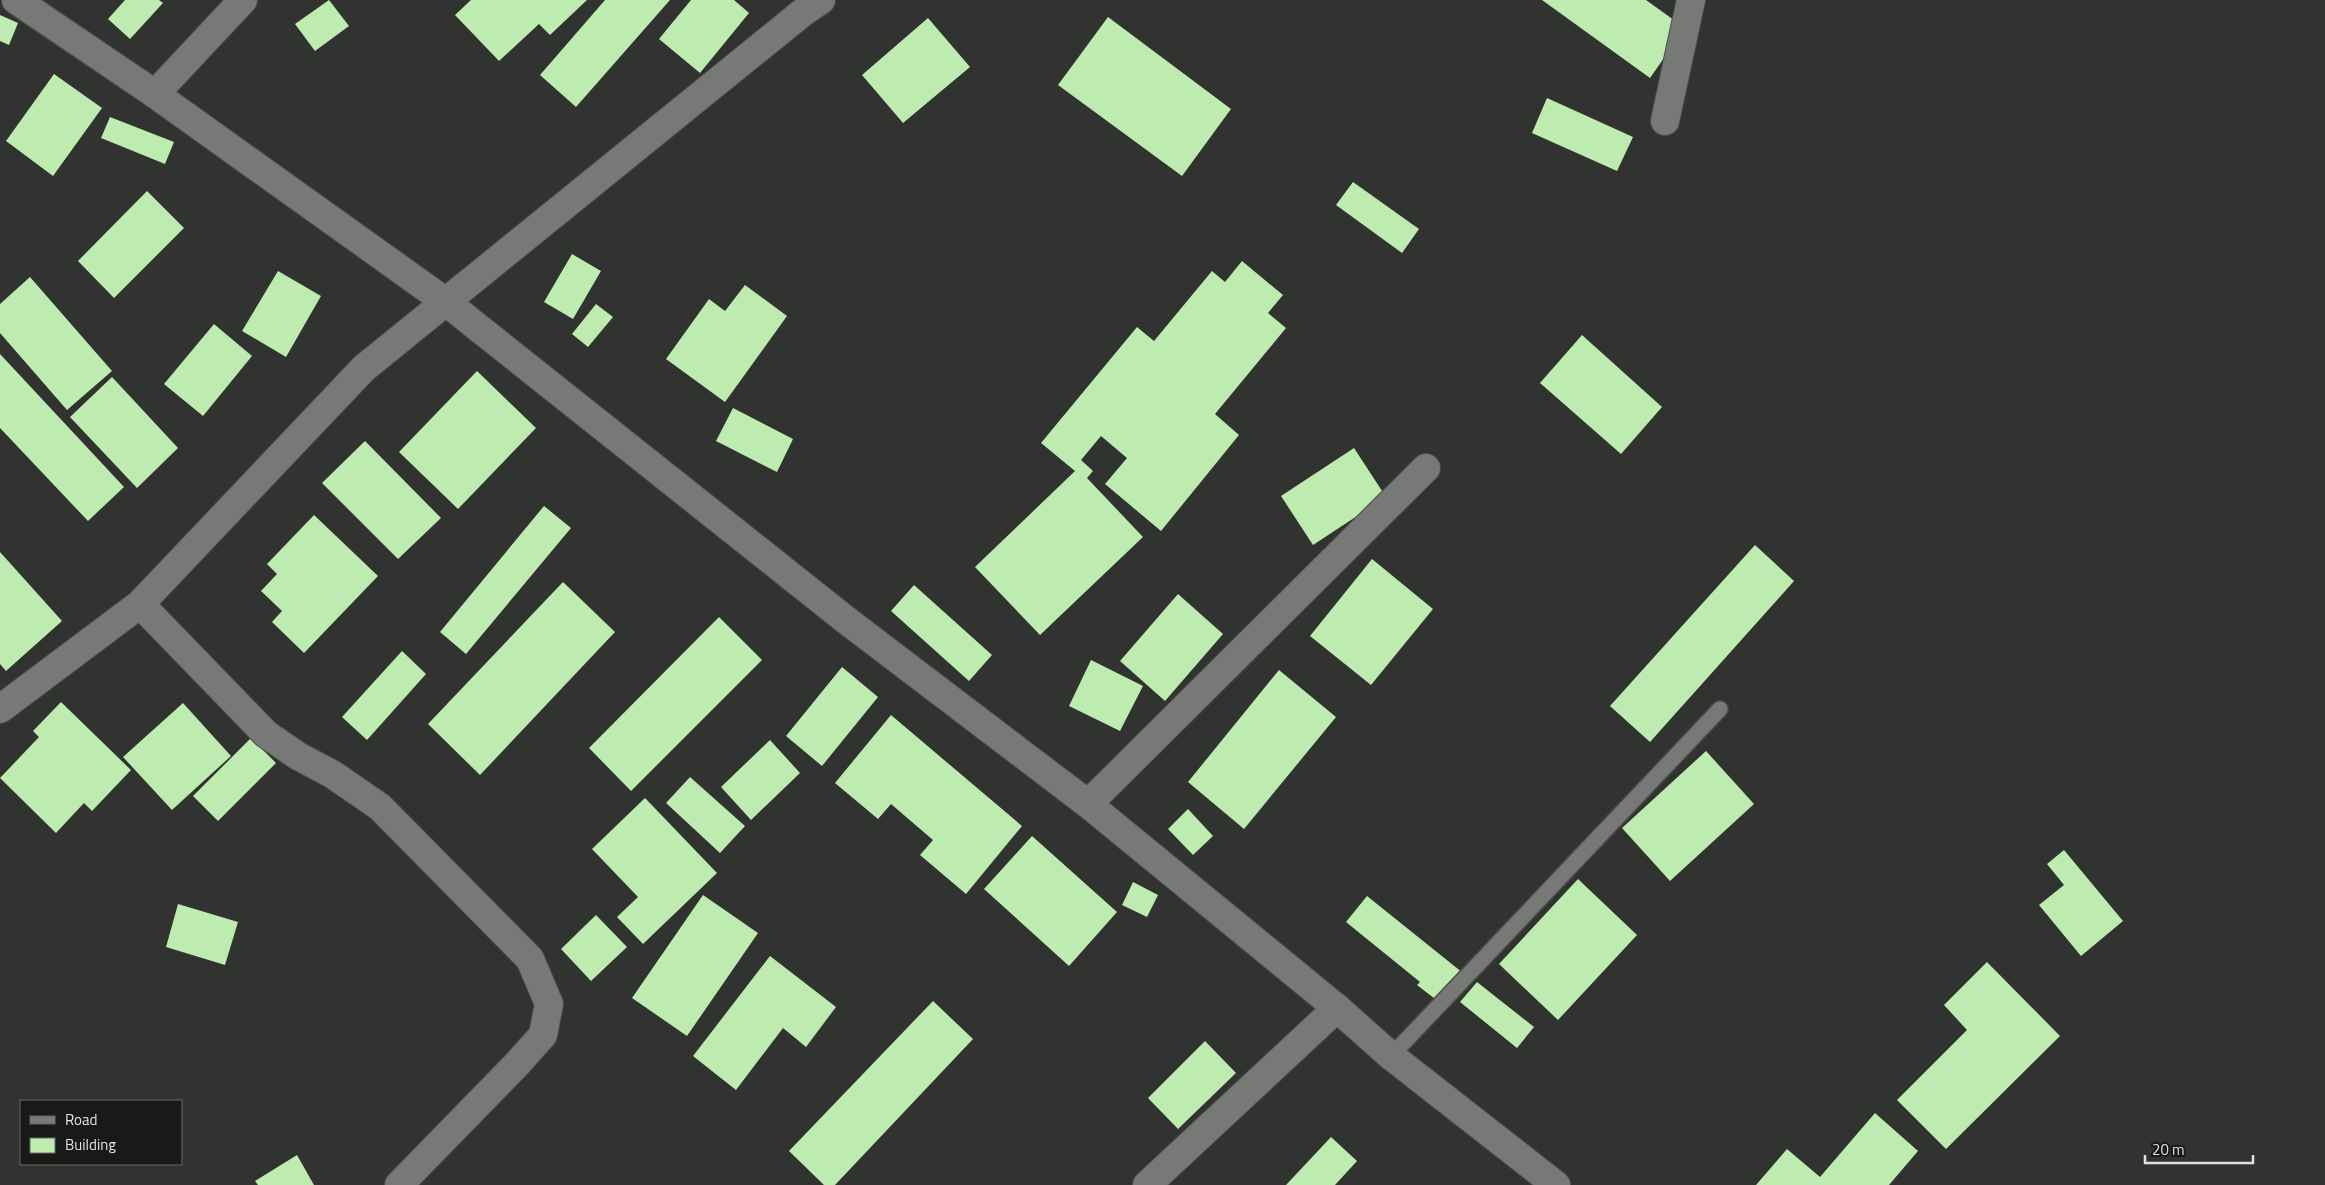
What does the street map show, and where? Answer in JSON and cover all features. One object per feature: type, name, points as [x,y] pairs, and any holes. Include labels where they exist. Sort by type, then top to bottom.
[{"type":"street","points":[[16,0],[155,94],[446,302],[846,620],[1088,804],[1337,1008],[1391,1056],[1556,1185]]},
{"type":"street","points":[[155,94],[243,0]]},
{"type":"street","points":[[1665,121],[1691,0]]},
{"type":"street","points":[[2,702],[140,604],[364,368],[446,302],[802,4]]},
{"type":"street","points":[[1088,804],[1426,468]]},
{"type":"street","points":[[140,604],[266,734],[298,756],[332,774],[380,807],[530,959],[550,1004],[543,1035],[399,1185]]},
{"type":"street","points":[[1147,1185],[1337,1008]]},
{"type":"lane","points":[[1391,1056],[1720,709]]},
{"type":"building","points":[[125,0],[159,0],[163,3],[130,39],[108,19]]},
{"type":"building","points":[[329,0],[349,26],[315,51],[295,24]]},
{"type":"building","points":[[471,0],[587,0],[550,35],[539,24],[499,61],[455,15]]},
{"type":"building","points":[[605,0],[670,0],[576,107],[540,75]]},
{"type":"building","points":[[691,0],[734,0],[749,13],[700,73],[659,39]]},
{"type":"building","points":[[1542,0],[1646,0],[1685,28],[1650,78]]},
{"type":"building","points":[[0,15],[18,23],[9,45],[0,41]]},
{"type":"building","points":[[1108,17],[1231,109],[1182,176],[1058,85]]},
{"type":"building","points":[[928,18],[970,67],[903,123],[862,75]]},
{"type":"building","points":[[54,74],[102,108],[53,176],[6,141]]},
{"type":"building","points":[[1547,98],[1633,137],[1617,171],[1532,133]]},
{"type":"building","points":[[110,117],[174,142],[165,164],[101,138]]},
{"type":"building","points":[[1353,182],[1419,229],[1402,253],[1336,205]]},
{"type":"building","points":[[147,191],[184,228],[114,298],[78,261]]},
{"type":"building","points":[[572,254],[601,271],[573,319],[544,302]]},
{"type":"building","points":[[1242,261],[1283,295],[1268,313],[1286,328],[1215,414],[1239,435],[1161,531],[1105,484],[1127,458],[1101,436],[1081,460],[1093,471],[1087,478],[1143,537],[1040,635],[975,567],[1075,471],[1041,443],[1137,327],[1154,341],[1212,271],[1225,282]]},
{"type":"building","points":[[278,271],[321,296],[286,357],[242,331]]},
{"type":"building","points":[[30,277],[112,371],[67,410],[0,333],[0,304]]},
{"type":"building","points":[[745,285],[787,316],[725,402],[666,359],[709,299],[725,311]]},
{"type":"building","points":[[596,304],[613,317],[588,347],[572,334]]},
{"type":"building","points":[[214,324],[252,356],[203,416],[164,384]]},
{"type":"building","points":[[1582,335],[1662,407],[1621,454],[1540,383]]},
{"type":"building","points":[[0,354],[124,487],[88,521],[0,428]]},
{"type":"building","points":[[477,371],[536,428],[458,509],[399,452]]},
{"type":"building","points":[[112,377],[178,448],[137,488],[70,417]]},
{"type":"building","points":[[733,408],[793,439],[777,472],[716,441]]},
{"type":"building","points":[[365,441],[441,518],[398,559],[322,483]]},
{"type":"building","points":[[1354,448],[1386,497],[1313,545],[1281,496]]},
{"type":"building","points":[[544,506],[571,528],[466,654],[440,632]]},
{"type":"building","points":[[314,515],[378,576],[304,653],[272,622],[282,611],[261,591],[277,574],[267,564]]},
{"type":"building","points":[[1755,545],[1794,581],[1650,742],[1610,706]]},
{"type":"building","points":[[0,552],[62,621],[6,671],[0,664]]},
{"type":"building","points":[[1372,559],[1433,609],[1371,685],[1310,636]]},
{"type":"building","points":[[563,582],[615,632],[480,775],[428,724]]},
{"type":"building","points":[[914,585],[992,655],[969,681],[891,611]]},
{"type":"building","points":[[1178,594],[1223,634],[1165,701],[1120,661]]},
{"type":"building","points":[[719,617],[762,660],[631,791],[589,748]]},
{"type":"building","points":[[402,651],[426,674],[367,740],[342,717]]},
{"type":"building","points":[[1091,660],[1143,686],[1120,731],[1069,706]]},
{"type":"building","points":[[842,667],[878,697],[822,766],[786,736]]},
{"type":"building","points":[[1279,670],[1336,717],[1244,829],[1188,782]]},
{"type":"building","points":[[61,702],[131,770],[92,811],[84,803],[56,833],[0,778],[39,737],[33,731]]},
{"type":"building","points":[[183,703],[231,756],[172,810],[123,757]]},
{"type":"building","points":[[891,715],[1022,826],[966,894],[920,855],[933,840],[891,804],[878,819],[835,783]]},
{"type":"building","points":[[251,738],[276,763],[218,821],[193,796]]},
{"type":"building","points":[[770,740],[800,773],[751,820],[721,787]]},
{"type":"building","points":[[1706,751],[1754,804],[1670,881],[1622,828]]},
{"type":"building","points":[[690,777],[745,826],[720,853],[666,803]]},
{"type":"building","points":[[645,798],[717,873],[643,944],[617,917],[638,897],[592,849]]},
{"type":"building","points":[[1188,809],[1213,836],[1193,855],[1168,829]]},
{"type":"building","points":[[1032,836],[1117,912],[1069,966],[984,889]]},
{"type":"building","points":[[2064,850],[2123,921],[2081,956],[2039,905],[2064,885],[2047,864]]},
{"type":"building","points":[[1578,879],[1637,935],[1558,1020],[1499,964]]},
{"type":"building","points":[[1133,882],[1158,895],[1147,917],[1122,905]]},
{"type":"building","points":[[703,895],[758,933],[687,1036],[632,998]]},
{"type":"building","points":[[1367,896],[1463,973],[1439,1002],[1417,985],[1420,982],[1346,922]]},
{"type":"building","points":[[178,904],[238,922],[225,965],[166,947]]},
{"type":"building","points":[[596,915],[627,947],[591,981],[561,949]]},
{"type":"building","points":[[770,956],[836,1007],[806,1047],[783,1028],[736,1090],[693,1056]]},
{"type":"building","points":[[1987,962],[2060,1036],[1946,1149],[1897,1100],[1967,1030],[1944,1005]]},
{"type":"building","points":[[1477,982],[1534,1027],[1517,1048],[1460,1002]]},
{"type":"building","points":[[933,1001],[973,1039],[835,1185],[824,1185],[789,1151]]},
{"type":"building","points":[[1205,1041],[1236,1073],[1178,1129],[1148,1098]]},
{"type":"building","points":[[1875,1113],[1918,1151],[1889,1185],[1756,1185],[1787,1149],[1820,1177]]},
{"type":"building","points":[[1331,1137],[1357,1161],[1335,1185],[1286,1185]]},
{"type":"building","points":[[297,1155],[314,1185],[258,1185],[255,1181]]}]
